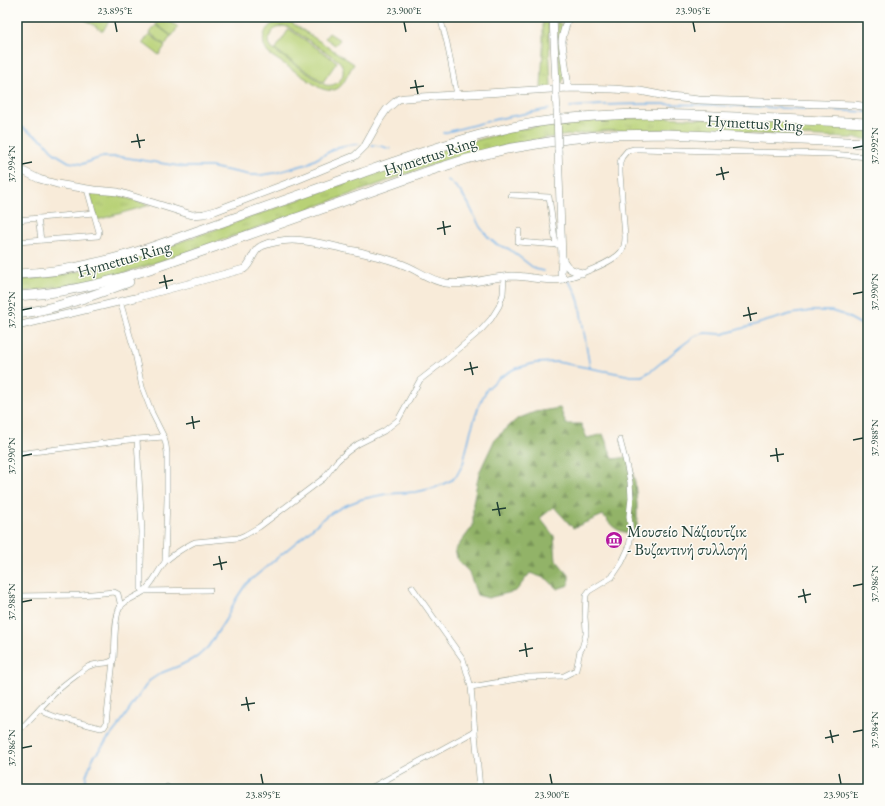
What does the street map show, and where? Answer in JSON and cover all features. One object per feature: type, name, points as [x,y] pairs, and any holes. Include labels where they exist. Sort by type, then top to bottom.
[{"type":"highway","name":"Hymettus Ring","points":[[17,274],[67,269],[114,259],[183,237],[434,149],[501,130],[545,122],[603,115],[660,114],[868,123]]},
{"type":"highway","name":"Hymettus Ring","points":[[17,296],[62,291],[100,284],[137,274],[448,164],[487,154],[547,142],[587,137],[648,134],[868,143]]},
{"type":"highway","points":[[17,314],[45,310],[75,301],[167,267],[194,254]]},
{"type":"highway","points":[[17,271],[35,273]]},
{"type":"street","points":[[440,17],[447,43],[457,95]]},
{"type":"street","points":[[553,17],[558,148],[558,245]]},
{"type":"street","points":[[565,17],[566,25],[562,35],[562,42],[568,88]]},
{"type":"street","points":[[17,168],[46,181],[87,189],[118,192],[192,215],[200,215],[211,213],[355,156],[365,146],[387,109],[395,102],[405,98],[568,88],[640,91],[677,98],[698,100],[833,104],[868,107]]},
{"type":"street","points":[[17,326],[244,269],[248,266],[256,251],[260,247],[290,240],[312,242],[393,260],[406,265],[434,280],[446,283],[461,283],[514,276],[549,280],[563,279],[582,274],[593,269],[617,256],[624,247],[625,237],[620,169],[622,157],[626,152],[634,149],[694,150],[831,154],[868,157]]},
{"type":"street","points":[[17,242],[98,236],[99,232],[87,189]]},
{"type":"street","points":[[510,195],[549,197],[558,245],[562,258],[563,266],[561,273],[563,279]]},
{"type":"street","points":[[17,220],[94,213]]},
{"type":"street","points":[[38,218],[41,240]]},
{"type":"street","points":[[519,231],[518,242],[558,245]]},
{"type":"street","points":[[563,266],[582,274]]},
{"type":"street","points":[[549,280],[555,276],[563,266]]},
{"type":"street","points":[[40,709],[56,717],[101,728],[104,727],[106,724],[114,659],[116,623],[121,607],[150,584],[166,561],[190,544],[195,542],[238,538],[259,527],[324,478],[347,452],[358,444],[384,431],[398,420],[420,380],[481,330],[491,319],[503,294],[504,277]]},
{"type":"street","points":[[120,301],[135,353],[142,387],[152,413],[164,437],[167,453],[168,499],[166,561]]},
{"type":"street","points":[[17,454],[164,437]]},
{"type":"street","points":[[137,439],[142,532],[141,589],[143,591]]},
{"type":"street","points":[[471,687],[530,677],[564,676],[576,670],[580,651],[586,634],[586,595],[589,591],[612,577],[622,562],[629,547],[631,534],[629,516],[631,498],[630,482],[620,440]]},
{"type":"street","points":[[412,587],[463,659],[471,687],[480,789]]},
{"type":"street","points":[[143,591],[210,590]]},
{"type":"street","points":[[17,596],[81,595],[114,592],[118,594],[121,607]]},
{"type":"street","points":[[17,732],[28,723],[56,692],[88,666],[110,663],[113,661]]},
{"type":"street","points":[[369,789],[475,730]]},
{"type":"green space","points":[[81,17],[111,17],[103,31]]},
{"type":"green space","points":[[161,17],[164,17],[178,27],[172,36],[156,24]]},
{"type":"green space","points":[[543,17],[548,17],[551,87],[541,88],[543,49]]},
{"type":"green space","points":[[286,19],[354,64],[342,85],[334,90],[320,88],[269,54],[263,41],[265,33],[274,23]],"holes":[[[279,27],[288,27],[339,61],[343,70],[343,74],[339,82],[325,85],[272,49],[269,41],[270,34]]]},
{"type":"green space","points":[[557,22],[562,25],[564,77],[560,85]]},
{"type":"green space","points":[[156,25],[171,36],[165,45],[150,33]]},
{"type":"green space","points":[[289,29],[337,62],[323,82],[275,50]]},
{"type":"green space","points":[[329,33],[340,40],[335,45],[325,38]]},
{"type":"green space","points":[[149,34],[165,46],[159,55],[143,43]]},
{"type":"green space","points":[[660,117],[868,126],[868,139],[659,130],[602,131],[518,143],[435,164],[189,252],[127,272],[97,280],[39,290],[17,292],[17,280],[66,274],[123,261],[430,153],[514,130],[573,121]]},
{"type":"green space","points":[[95,193],[110,193],[150,205],[97,220],[90,195]]},
{"type":"green space","points":[[560,408],[566,424],[581,424],[587,438],[603,434],[613,459],[629,457],[635,482],[637,535],[617,530],[603,515],[573,528],[554,507],[540,518],[554,536],[556,560],[569,575],[569,585],[557,589],[547,579],[530,573],[516,591],[488,598],[477,595],[469,572],[458,561],[455,550],[473,526],[473,503],[479,473],[495,439],[517,419],[535,412]]},
{"type":"waterway","points":[[570,107],[621,104],[673,104],[868,112]]},
{"type":"waterway","points":[[443,133],[497,119],[549,109]]},
{"type":"waterway","points":[[17,126],[44,141],[54,153],[69,162],[82,164],[102,157],[122,157],[185,167],[211,167],[250,175],[275,173],[307,164],[338,147],[359,144]]},
{"type":"waterway","points":[[372,145],[390,149]]},
{"type":"waterway","points":[[448,180],[462,194],[480,227],[488,237],[496,244],[509,249],[535,269],[544,271]]},
{"type":"waterway","points":[[568,281],[575,290],[579,302],[590,368]]},
{"type":"waterway","points":[[85,789],[86,776],[93,758],[119,725],[149,681],[161,673],[197,657],[208,647],[246,584],[326,516],[344,506],[362,499],[386,494],[416,492],[434,488],[452,480],[457,475],[463,464],[471,430],[479,405],[487,389],[499,378],[514,369],[535,363],[557,362],[631,376],[642,376],[651,371],[695,336],[704,333],[723,334],[791,314],[811,311],[831,311],[842,314],[868,328]]},
{"type":"place","name":"Μουσείο Νάζιουτζικ - Βυζαντινή συλλογή","points":[[614,540]]}]
